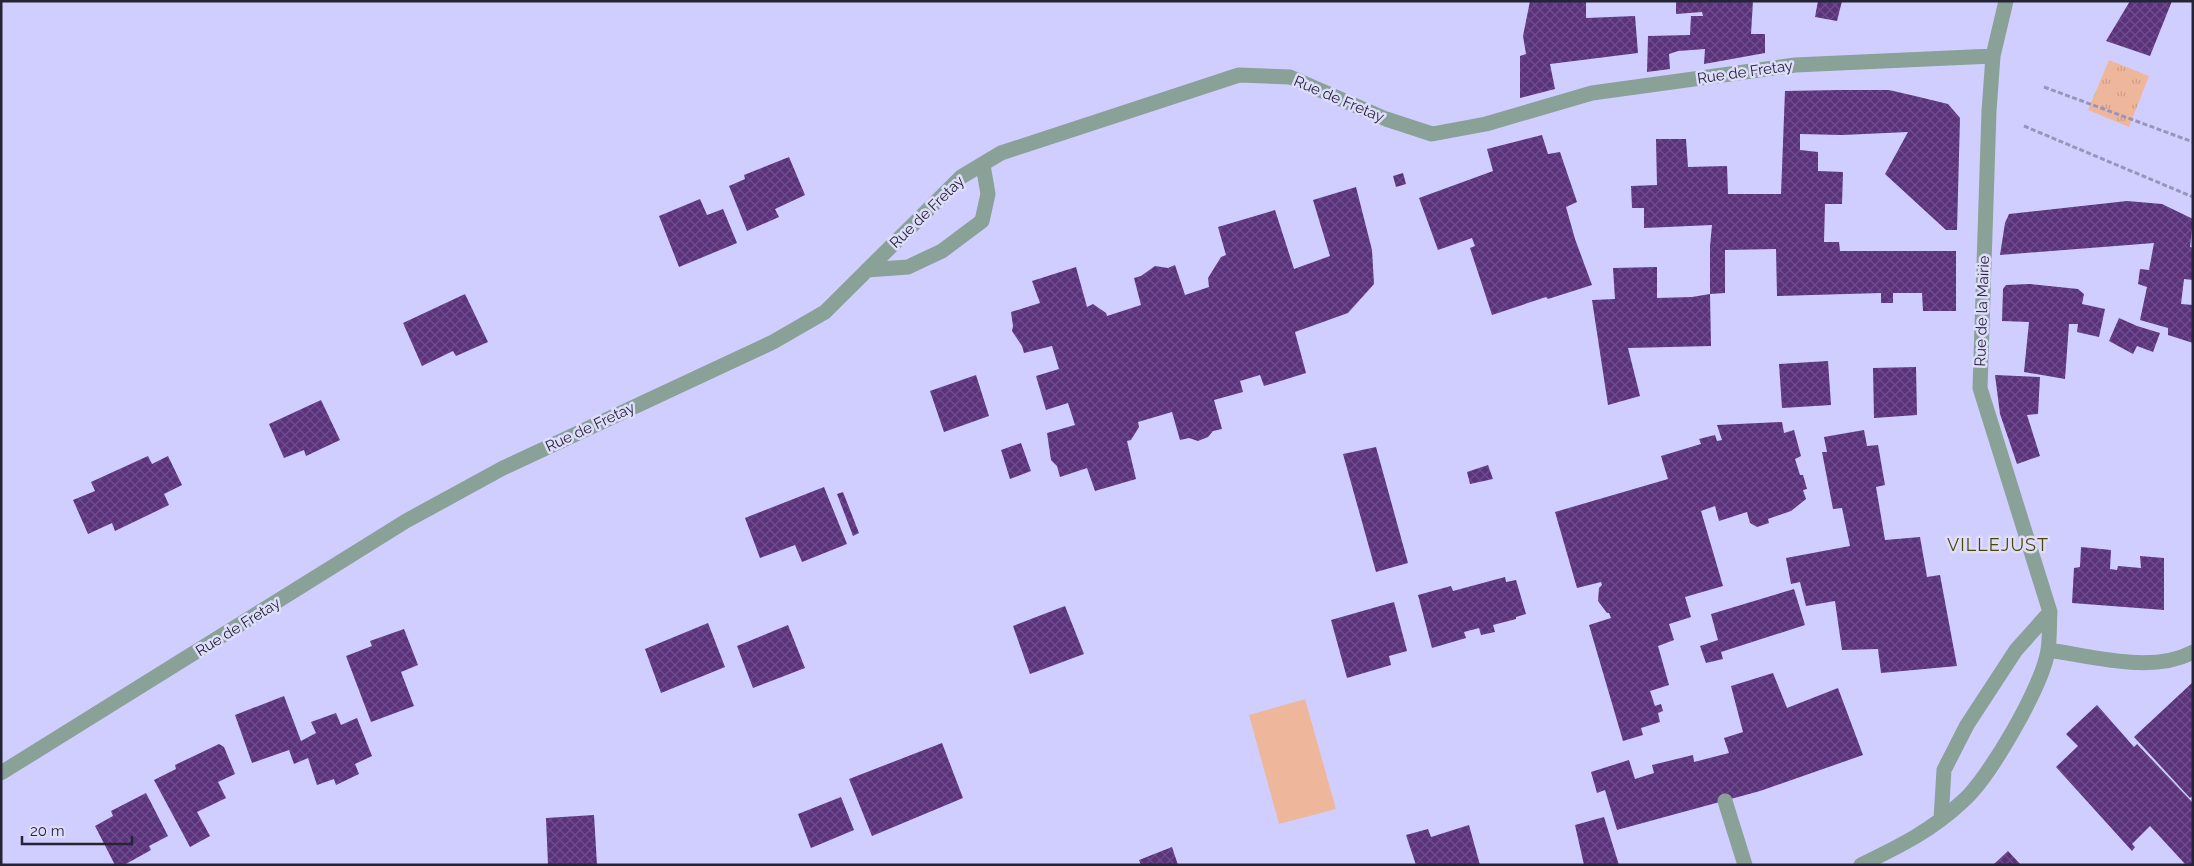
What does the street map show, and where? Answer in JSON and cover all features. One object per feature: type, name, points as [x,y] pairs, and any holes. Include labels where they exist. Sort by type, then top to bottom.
[{"type":"street","name":"Rue de la Mairie","points":[[1861,865],[1913,840],[1965,800],[1997,756],[2040,678],[2048,650],[2050,612],[1980,388],[1988,111],[1993,56],[2006,1]]},
{"type":"street","name":"Rue de Fretay","points":[[1,773],[414,516],[503,468],[780,338],[825,312],[961,178],[1001,153],[1240,75],[1290,77],[1386,119],[1432,134],[1486,124],[1592,93],[1747,71],[1795,65],[1993,56]]},
{"type":"street","points":[[867,270],[908,267],[942,251],[982,222],[988,194],[983,165]]},
{"type":"street","points":[[1941,819],[1944,770],[1967,725],[2016,650],[2050,612]]},
{"type":"street","points":[[2048,650],[2146,664],[2181,658],[2193,652]]},
{"type":"street","points":[[1725,801],[1745,865]]},
{"type":"path","points":[[2044,87],[2193,142]]},
{"type":"path","points":[[2024,126],[2193,197]]},
{"type":"green space","points":[[2109,60],[2149,76],[2129,127],[2088,110]]},
{"type":"green space","points":[[1305,699],[1336,809],[1279,824],[1249,715]]},
{"type":"building","points":[[1530,1],[1586,1],[1586,18],[1635,16],[1638,53],[1550,64],[1555,89],[1520,98],[1520,56],[1526,54],[1523,36]]},
{"type":"building","points":[[1676,1],[1753,1],[1751,34],[1765,34],[1765,53],[1704,64],[1705,49],[1678,51],[1669,54],[1670,69],[1647,72],[1648,36],[1690,35],[1691,16],[1703,16],[1702,12],[1676,14]]},
{"type":"building","points":[[1818,1],[1842,1],[1837,21],[1815,17]]},
{"type":"building","points":[[2130,1],[2172,1],[2150,56],[2106,41]]},
{"type":"building","points":[[1889,90],[1915,96],[1948,104],[1960,118],[1957,230],[1946,230],[1885,174],[1908,132],[1842,135],[1800,134],[1800,150],[1818,152],[1818,171],[1843,172],[1842,204],[1825,204],[1824,242],[1839,242],[1840,251],[1956,251],[1956,311],[1923,311],[1922,293],[1893,293],[1893,303],[1881,303],[1881,293],[1777,296],[1776,249],[1725,250],[1725,293],[1710,294],[1712,225],[1644,228],[1644,208],[1632,208],[1631,186],[1657,185],[1656,139],[1686,139],[1688,167],[1727,166],[1728,194],[1781,194],[1785,91]]},
{"type":"building","points":[[1542,135],[1548,154],[1560,152],[1577,202],[1566,207],[1575,239],[1592,285],[1548,299],[1546,297],[1492,315],[1470,248],[1475,246],[1472,238],[1438,250],[1419,198],[1493,171],[1487,149]]},
{"type":"building","points":[[789,157],[805,195],[775,209],[779,217],[747,231],[729,186],[745,179],[744,175]]},
{"type":"building","points":[[1403,173],[1406,184],[1396,187],[1393,176]]},
{"type":"building","points":[[1356,187],[1372,250],[1374,284],[1348,313],[1295,332],[1306,373],[1264,386],[1260,375],[1240,381],[1243,392],[1214,400],[1222,429],[1213,431],[1208,437],[1198,441],[1189,438],[1180,440],[1172,412],[1138,422],[1139,427],[1131,440],[1127,441],[1136,479],[1095,491],[1087,468],[1060,477],[1057,466],[1051,460],[1047,433],[1075,425],[1068,403],[1046,410],[1036,376],[1059,369],[1052,346],[1024,353],[1022,346],[1012,331],[1011,312],[1040,303],[1032,281],[1076,267],[1087,307],[1093,304],[1106,313],[1107,316],[1141,305],[1134,278],[1141,276],[1155,266],[1168,268],[1175,265],[1185,295],[1209,287],[1208,278],[1221,257],[1226,255],[1218,227],[1275,210],[1294,269],[1330,256],[1313,200]]},
{"type":"building","points":[[700,199],[707,215],[723,209],[737,243],[679,267],[659,216]]},
{"type":"building","points":[[2127,201],[2162,204],[2193,219],[2190,247],[2193,248],[2193,280],[2184,279],[2181,304],[2193,305],[2193,343],[2168,335],[2168,328],[2140,320],[2147,287],[2138,284],[2140,269],[2149,270],[2154,243],[2000,255],[2005,223],[2009,214]]},
{"type":"building","points":[[1657,267],[1657,298],[1692,297],[1710,294],[1711,346],[1628,348],[1640,396],[1608,405],[1592,300],[1615,299],[1613,268]]},
{"type":"building","points":[[2030,284],[2078,289],[2084,294],[2082,304],[2105,309],[2099,337],[2077,332],[2078,324],[2069,324],[2065,379],[2024,372],[2029,322],[2002,321],[2003,289],[2006,285]]},
{"type":"building","points":[[465,294],[488,342],[456,356],[453,351],[422,366],[403,323]]},
{"type":"building","points":[[2119,318],[2160,333],[2153,352],[2137,346],[2133,354],[2109,341]]},
{"type":"building","points":[[1828,361],[1831,405],[1782,408],[1779,364]]},
{"type":"building","points":[[1916,367],[1917,415],[1874,418],[1873,368]]},
{"type":"building","points":[[976,375],[989,416],[944,432],[930,391]]},
{"type":"building","points":[[1995,375],[2040,377],[2038,414],[2027,415],[2040,456],[2017,464],[2000,414]]},
{"type":"building","points":[[321,400],[340,440],[306,456],[304,450],[284,458],[269,424]]},
{"type":"building","points":[[1782,422],[1784,433],[1794,430],[1801,456],[1795,459],[1807,489],[1803,490],[1806,499],[1791,511],[1768,519],[1769,523],[1757,527],[1750,523],[1747,512],[1719,521],[1715,506],[1701,511],[1723,586],[1685,597],[1691,617],[1669,624],[1674,640],[1658,646],[1669,685],[1650,691],[1655,706],[1661,704],[1663,711],[1658,713],[1660,722],[1641,728],[1643,735],[1623,741],[1589,625],[1611,618],[1598,601],[1599,588],[1602,585],[1601,582],[1577,588],[1555,512],[1668,479],[1661,456],[1701,444],[1699,439],[1715,435],[1717,441],[1722,440],[1717,425]]},
{"type":"building","points":[[1864,430],[1867,446],[1878,445],[1885,485],[1876,487],[1885,540],[1920,537],[1927,577],[1940,575],[1957,666],[1881,673],[1878,649],[1842,650],[1835,601],[1806,606],[1800,582],[1791,584],[1786,558],[1850,546],[1842,508],[1833,509],[1822,452],[1827,452],[1824,437]]},
{"type":"building","points":[[1021,443],[1031,471],[1010,479],[1001,450]]},
{"type":"building","points":[[1376,447],[1408,563],[1376,572],[1343,454]]},
{"type":"building","points":[[148,456],[152,464],[168,456],[182,485],[164,494],[169,505],[115,531],[112,523],[88,534],[73,500],[95,491],[91,482]]},
{"type":"building","points":[[1488,465],[1493,479],[1470,484],[1467,472]]},
{"type":"building","points":[[824,487],[847,544],[802,562],[795,545],[760,558],[745,518]]},
{"type":"building","points":[[843,492],[859,533],[853,536],[837,494]]},
{"type":"building","points":[[2081,547],[2111,550],[2110,569],[2117,570],[2118,566],[2141,568],[2140,556],[2164,558],[2164,610],[2072,603],[2074,568],[2080,567]]},
{"type":"building","points":[[1505,577],[1506,582],[1516,580],[1526,614],[1516,617],[1516,619],[1493,625],[1495,632],[1481,635],[1479,628],[1464,632],[1466,638],[1432,648],[1418,595],[1451,586],[1453,591]]},
{"type":"building","points":[[1794,589],[1805,625],[1721,652],[1723,659],[1706,663],[1700,646],[1718,640],[1711,614]]},
{"type":"building","points":[[1394,602],[1407,651],[1389,656],[1391,665],[1347,678],[1331,620]]},
{"type":"building","points":[[1065,606],[1084,654],[1030,674],[1013,626]]},
{"type":"building","points":[[708,623],[725,667],[661,693],[645,649]]},
{"type":"building","points":[[788,625],[805,668],[753,688],[737,646]]},
{"type":"building","points":[[404,629],[418,665],[401,672],[414,706],[371,722],[346,656],[372,646],[370,641]]},
{"type":"building","points":[[1773,673],[1787,708],[1838,688],[1863,755],[1760,791],[1617,830],[1605,790],[1597,793],[1591,772],[1629,760],[1635,779],[1654,773],[1652,765],[1693,755],[1694,762],[1729,753],[1724,738],[1743,732],[1731,686]]},
{"type":"building","points":[[2193,682],[2193,795],[2190,798],[2134,737]]},
{"type":"building","points":[[284,696],[301,741],[316,733],[311,722],[336,713],[341,725],[357,718],[372,756],[355,764],[359,774],[336,785],[334,779],[317,785],[308,758],[294,764],[289,750],[252,763],[235,715]]},
{"type":"building","points":[[2097,705],[2134,747],[2137,744],[2193,803],[2193,865],[2186,865],[2150,826],[2132,844],[2135,847],[2132,851],[2056,767],[2078,746],[2066,734]]},
{"type":"building","points":[[942,743],[963,798],[872,836],[849,779]]},
{"type":"building","points":[[219,744],[224,747],[235,774],[218,782],[226,798],[197,812],[210,836],[190,847],[154,780],[176,769],[175,765]]},
{"type":"building","points":[[146,793],[168,836],[149,846],[151,850],[124,865],[115,865],[95,826],[113,816],[111,811]]},
{"type":"building","points":[[841,797],[854,830],[811,848],[798,814]]},
{"type":"building","points":[[594,815],[597,865],[548,865],[546,818]]},
{"type":"building","points":[[1604,817],[1619,865],[1584,865],[1575,825]]},
{"type":"building","points":[[1469,825],[1480,865],[1416,865],[1406,835],[1428,829],[1431,837]]},
{"type":"building","points":[[1172,847],[1178,865],[1141,865],[1139,860]]},
{"type":"building","points":[[2008,851],[2021,865],[1993,865]]},
{"type":"district","name":"VILLEJUST","points":[[1998,545]]}]
